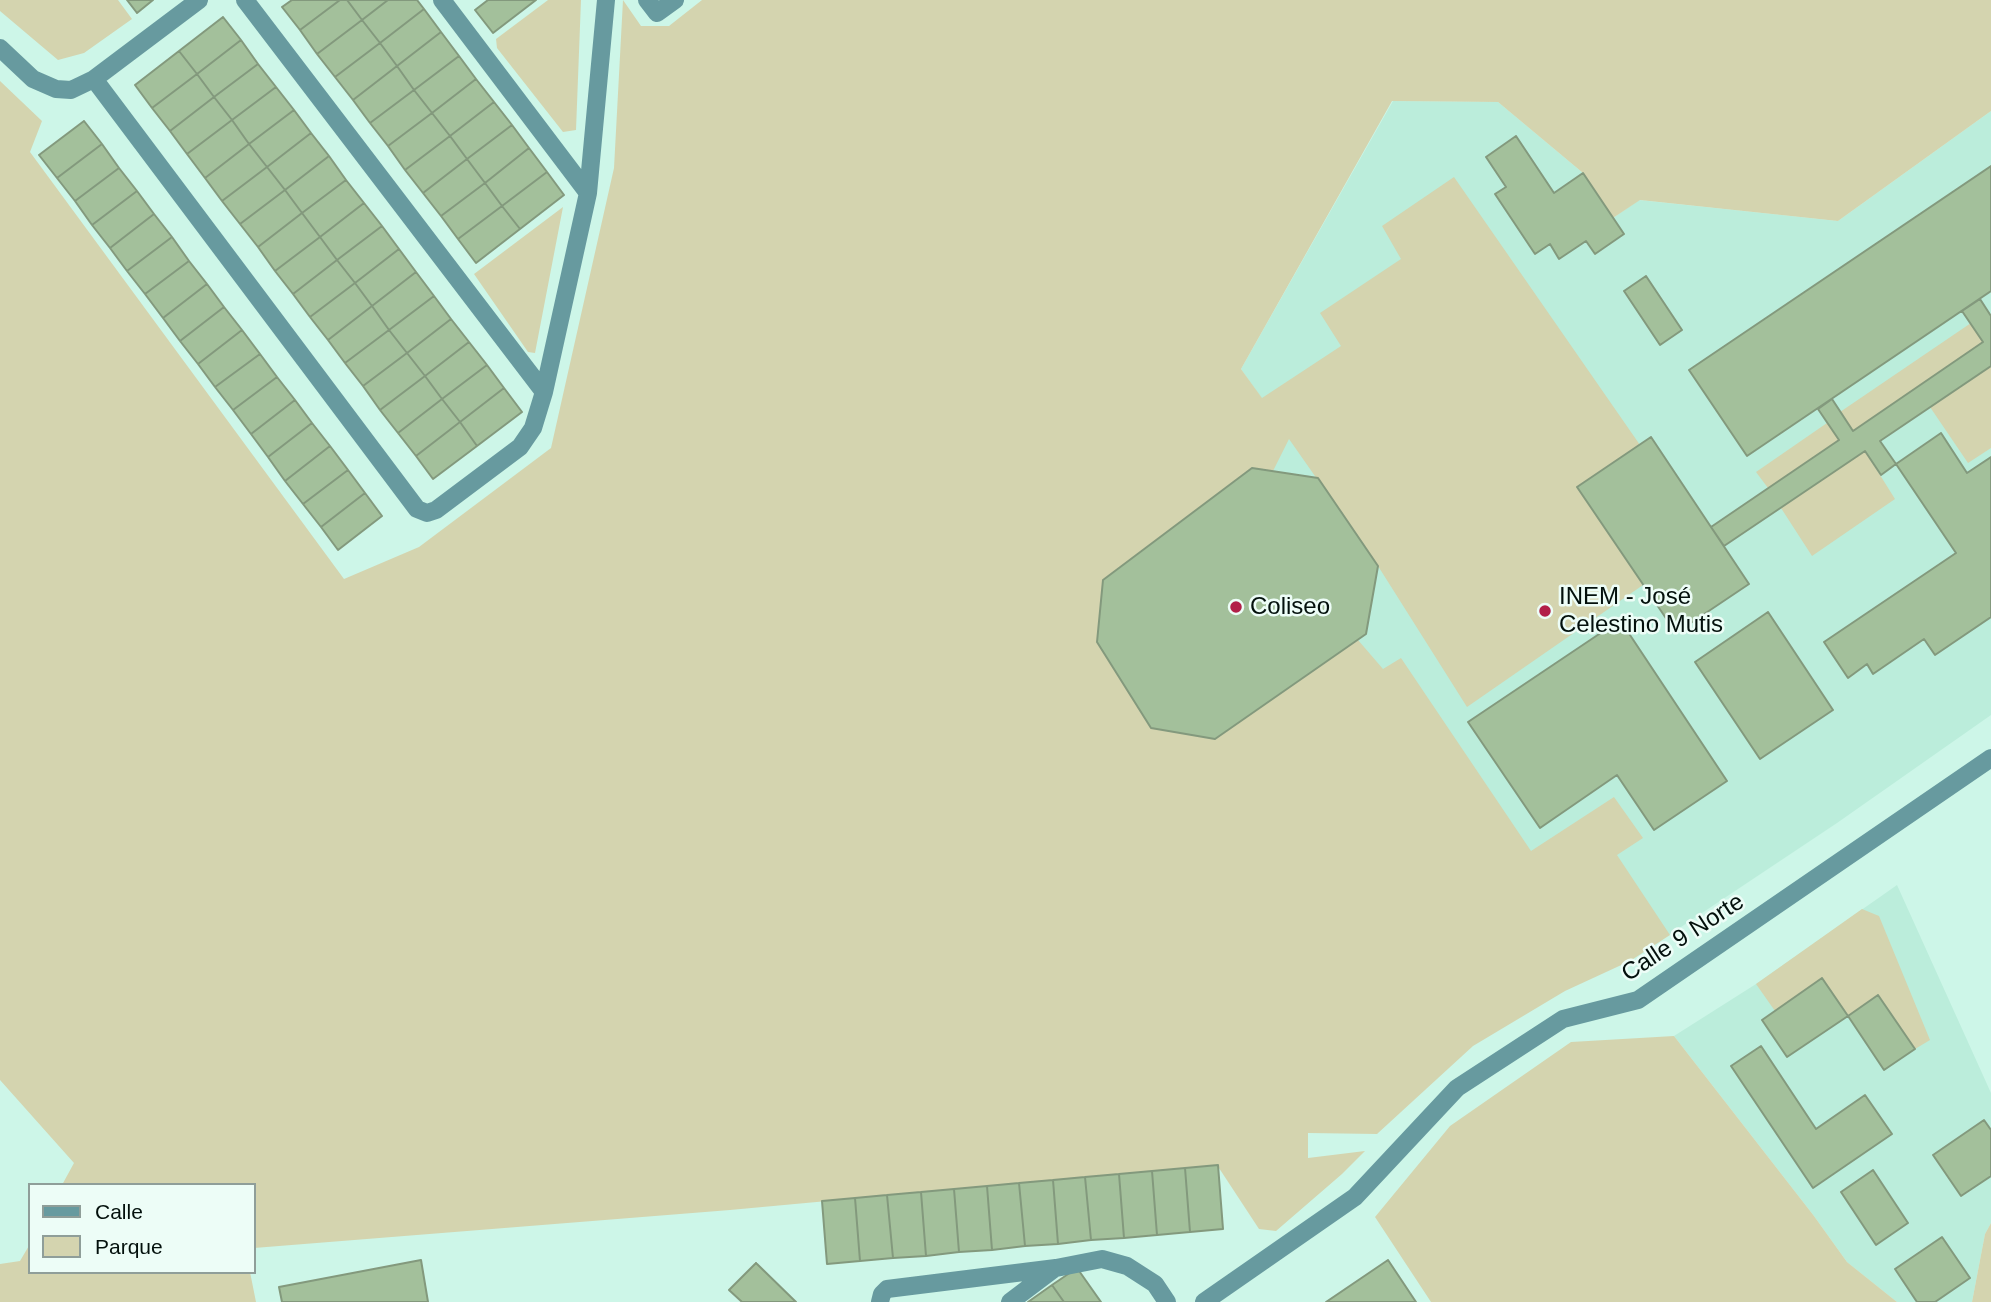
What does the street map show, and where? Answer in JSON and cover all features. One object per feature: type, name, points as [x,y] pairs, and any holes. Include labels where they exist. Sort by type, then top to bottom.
[{"type":"street","points":[[0,48],[33,79],[56,89],[71,90],[94,79],[198,0]]},
{"type":"street","points":[[245,0],[544,392]]},
{"type":"street","points":[[442,0],[588,193]]},
{"type":"street","points":[[94,79],[417,509],[427,513],[436,510],[520,447],[533,428],[544,392],[588,193],[606,0]]},
{"type":"street","points":[[652,7],[675,0]]},
{"type":"street","name":"Calle 9 Norte","points":[[1204,1302],[1354,1197],[1457,1088],[1563,1019],[1638,1000],[1991,758]]},
{"type":"street","points":[[880,1302],[882,1294],[887,1290],[1056,1268],[1102,1259],[1127,1266],[1155,1284],[1167,1302]]},
{"type":"street","points":[[1010,1302],[1056,1268]]},
{"type":"shaded area","name":"INEM - José Celestino Mutis","points":[[1393,101],[1498,102],[1583,173],[1613,218],[1639,200],[1838,221],[1991,111],[1991,715],[1837,823],[1630,961],[1589,939],[1308,1133],[1308,1158],[1119,1174],[1151,728],[1097,642],[1103,580],[1252,468],[1262,399],[1241,369]]},
{"type":"shaded area","points":[[1897,885],[1991,1093],[1991,1223],[1985,1234],[1972,1302],[1897,1302],[1847,1262],[1674,1036],[1756,984]]},
{"type":"green space","points":[[0,0],[118,0],[132,19],[84,53],[58,60],[0,11]]},
{"type":"green space","points":[[548,0],[581,0],[576,130],[563,132],[497,48],[496,39]]},
{"type":"green space","points":[[623,0],[641,26],[669,26],[702,0],[1991,0],[1991,111],[1838,221],[1640,200],[1613,218],[1583,173],[1498,102],[1392,101],[1241,369],[1262,398],[1341,346],[1320,313],[1401,259],[1382,226],[1454,177],[1640,445],[1578,487],[1643,585],[1467,707],[1378,566],[1289,439],[1273,471],[1252,468],[1103,580],[1097,642],[1151,728],[1215,739],[1358,640],[1383,669],[1401,658],[1531,851],[1614,797],[1643,838],[1617,855],[1670,935],[1630,961],[1565,991],[1473,1046],[1377,1134],[1308,1133],[1308,1158],[1365,1151],[1276,1231],[1259,1229],[1217,1165],[730,1210],[256,1248],[256,1183],[63,1183],[74,1163],[0,1080],[0,81],[42,121],[30,152],[344,579],[419,547],[551,448],[614,168]]},
{"type":"green space","points":[[563,207],[535,353],[528,352],[474,274]]},
{"type":"green space","points":[[1971,323],[1983,342],[1853,431],[1840,412]]},
{"type":"green space","points":[[1991,366],[1991,448],[1968,463],[1930,407]]},
{"type":"green space","points":[[1827,423],[1839,440],[1768,488],[1756,472]]},
{"type":"green space","points":[[1865,451],[1895,499],[1812,556],[1781,508]]},
{"type":"green space","points":[[1862,909],[1879,916],[1930,1040],[1915,1049],[1878,995],[1848,1016],[1822,978],[1775,1011],[1756,984]]},
{"type":"green space","points":[[1674,1036],[1847,1262],[1897,1302],[1431,1302],[1375,1217],[1450,1126],[1571,1042]]},
{"type":"green space","points":[[1991,1223],[1991,1302],[1972,1302],[1985,1234]]},
{"type":"green space","points":[[28,1247],[28,1274],[250,1274],[256,1302],[0,1302],[0,1264],[20,1261]]},
{"type":"building","points":[[127,0],[153,0],[137,13]]},
{"type":"building","points":[[292,0],[340,0],[300,30],[282,7]]},
{"type":"building","points":[[340,0],[347,0],[362,20],[317,54],[300,30]]},
{"type":"building","points":[[347,0],[388,0],[362,20]]},
{"type":"building","points":[[388,0],[417,0],[424,9],[380,43],[362,20]]},
{"type":"building","points":[[488,0],[536,0],[493,33],[475,10]]},
{"type":"building","points":[[424,9],[441,32],[397,66],[380,43]]},
{"type":"building","points":[[223,17],[241,40],[197,74],[179,51]]},
{"type":"building","points":[[362,20],[380,43],[335,77],[317,54]]},
{"type":"building","points":[[441,32],[459,56],[414,90],[397,66]]},
{"type":"building","points":[[241,40],[258,64],[214,97],[197,74]]},
{"type":"building","points":[[380,43],[397,66],[353,100],[335,77]]},
{"type":"building","points":[[179,51],[197,74],[152,108],[135,85]]},
{"type":"building","points":[[459,56],[476,79],[432,113],[414,90]]},
{"type":"building","points":[[258,64],[276,87],[232,120],[214,97]]},
{"type":"building","points":[[397,66],[414,90],[370,123],[353,100]]},
{"type":"building","points":[[197,74],[214,97],[170,131],[152,108]]},
{"type":"building","points":[[476,79],[494,102],[450,136],[432,113]]},
{"type":"building","points":[[276,87],[294,110],[249,144],[232,120]]},
{"type":"building","points":[[414,90],[432,113],[388,146],[370,123]]},
{"type":"building","points":[[214,97],[232,120],[187,154],[170,131]]},
{"type":"building","points":[[494,102],[512,125],[467,159],[450,136]]},
{"type":"building","points":[[294,110],[311,133],[267,167],[249,144]]},
{"type":"building","points":[[432,113],[450,136],[405,170],[388,146]]},
{"type":"building","points":[[232,120],[249,144],[205,178],[187,154]]},
{"type":"building","points":[[84,121],[102,144],[57,178],[39,155]]},
{"type":"building","points":[[512,125],[529,148],[485,183],[467,159]]},
{"type":"building","points":[[311,133],[329,156],[285,190],[267,167]]},
{"type":"building","points":[[450,136],[467,159],[423,193],[405,170]]},
{"type":"building","points":[[1516,136],[1554,193],[1583,173],[1624,234],[1595,254],[1586,241],[1559,259],[1550,244],[1535,254],[1495,194],[1506,187],[1486,157]]},
{"type":"building","points":[[102,144],[119,168],[75,201],[57,178]]},
{"type":"building","points":[[249,144],[267,167],[222,201],[205,178]]},
{"type":"building","points":[[529,148],[547,172],[502,206],[485,183]]},
{"type":"building","points":[[329,156],[346,180],[302,213],[285,190]]},
{"type":"building","points":[[467,159],[485,183],[441,216],[423,193]]},
{"type":"building","points":[[1991,166],[1991,291],[1747,456],[1689,370]]},
{"type":"building","points":[[267,167],[285,190],[240,224],[222,201]]},
{"type":"building","points":[[119,168],[137,191],[92,225],[75,201]]},
{"type":"building","points":[[547,172],[564,195],[520,229],[502,206]]},
{"type":"building","points":[[346,180],[364,203],[320,237],[302,213]]},
{"type":"building","points":[[485,183],[502,206],[458,239],[441,216]]},
{"type":"building","points":[[285,190],[302,213],[258,247],[240,224]]},
{"type":"building","points":[[137,191],[154,214],[110,248],[92,225]]},
{"type":"building","points":[[364,203],[382,226],[337,260],[320,237]]},
{"type":"building","points":[[502,206],[520,229],[476,263],[458,239]]},
{"type":"building","points":[[302,213],[320,237],[275,271],[258,247]]},
{"type":"building","points":[[154,214],[172,237],[127,271],[110,248]]},
{"type":"building","points":[[382,226],[399,249],[355,283],[337,260]]},
{"type":"building","points":[[172,237],[189,261],[145,294],[127,271]]},
{"type":"building","points":[[320,237],[337,260],[293,294],[275,271]]},
{"type":"building","points":[[399,249],[416,272],[372,306],[355,283]]},
{"type":"building","points":[[337,260],[355,283],[310,317],[293,294]]},
{"type":"building","points":[[189,261],[207,284],[163,318],[145,294]]},
{"type":"building","points":[[416,272],[434,296],[389,330],[372,306]]},
{"type":"building","points":[[1646,276],[1682,330],[1660,345],[1624,291]]},
{"type":"building","points":[[355,283],[372,306],[328,340],[310,317]]},
{"type":"building","points":[[207,284],[224,307],[180,341],[163,318]]},
{"type":"building","points":[[434,296],[451,319],[407,353],[389,330]]},
{"type":"building","points":[[1980,299],[1991,316],[1991,366],[1880,441],[1896,464],[1881,475],[1865,451],[1724,546],[1711,527],[1839,440],[1818,409],[1832,399],[1853,431],[1983,342],[1962,311]]},
{"type":"building","points":[[372,306],[389,330],[345,363],[328,340]]},
{"type":"building","points":[[224,307],[242,330],[198,364],[180,341]]},
{"type":"building","points":[[451,319],[469,342],[425,376],[407,353]]},
{"type":"building","points":[[242,330],[260,354],[215,387],[198,364]]},
{"type":"building","points":[[389,330],[407,353],[363,386],[345,363]]},
{"type":"building","points":[[469,342],[487,365],[442,399],[425,376]]},
{"type":"building","points":[[407,353],[425,376],[380,410],[363,386]]},
{"type":"building","points":[[260,354],[277,377],[233,410],[215,387]]},
{"type":"building","points":[[487,365],[504,388],[460,422],[442,399]]},
{"type":"building","points":[[425,376],[442,399],[398,433],[380,410]]},
{"type":"building","points":[[277,377],[295,400],[251,434],[233,410]]},
{"type":"building","points":[[504,388],[522,412],[477,446],[460,422]]},
{"type":"building","points":[[442,399],[460,422],[416,456],[398,433]]},
{"type":"building","points":[[295,400],[312,423],[268,457],[251,434]]},
{"type":"building","points":[[460,422],[477,446],[433,479],[416,456]]},
{"type":"building","points":[[312,423],[330,446],[285,481],[268,457]]},
{"type":"building","points":[[1941,433],[1967,473],[1991,457],[1991,617],[1935,655],[1924,639],[1873,674],[1867,664],[1848,678],[1824,642],[1956,553],[1896,464]]},
{"type":"building","points":[[1651,437],[1749,584],[1676,633],[1577,487]]},
{"type":"building","points":[[330,446],[348,470],[303,504],[285,481]]},
{"type":"building","name":"Coliseo","points":[[1252,468],[1318,478],[1378,566],[1366,634],[1215,739],[1151,728],[1097,642],[1103,580]]},
{"type":"building","points":[[348,470],[365,493],[321,527],[303,504]]},
{"type":"building","points":[[365,493],[382,516],[338,550],[321,527]]},
{"type":"building","points":[[1768,612],[1833,710],[1760,759],[1695,662]]},
{"type":"building","points":[[1620,620],[1727,781],[1654,830],[1617,775],[1540,828],[1468,722]]},
{"type":"building","points":[[1822,978],[1848,1016],[1787,1057],[1762,1020]]},
{"type":"building","points":[[1878,995],[1915,1049],[1884,1070],[1848,1016]]},
{"type":"building","points":[[1761,1046],[1816,1129],[1865,1095],[1892,1134],[1813,1188],[1731,1066]]},
{"type":"building","points":[[1984,1120],[1991,1130],[1991,1176],[1961,1196],[1933,1155]]},
{"type":"building","points":[[1218,1165],[1223,1229],[1190,1232],[1185,1168]]},
{"type":"building","points":[[1185,1168],[1190,1232],[1157,1235],[1152,1171]]},
{"type":"building","points":[[1873,1170],[1908,1223],[1876,1245],[1841,1192]]},
{"type":"building","points":[[1152,1171],[1157,1235],[1124,1238],[1119,1174]]},
{"type":"building","points":[[1119,1174],[1124,1238],[1091,1240],[1085,1177]]},
{"type":"building","points":[[1085,1177],[1091,1240],[1058,1244],[1053,1180]]},
{"type":"building","points":[[1053,1180],[1058,1244],[1025,1246],[1019,1183]]},
{"type":"building","points":[[1019,1183],[1025,1246],[992,1250],[987,1186]]},
{"type":"building","points":[[987,1186],[992,1250],[959,1252],[954,1189]]},
{"type":"building","points":[[954,1189],[959,1252],[926,1256],[921,1192]]},
{"type":"building","points":[[921,1192],[926,1256],[893,1258],[887,1195]]},
{"type":"building","points":[[887,1195],[893,1258],[860,1261],[855,1198]]},
{"type":"building","points":[[855,1198],[860,1261],[827,1264],[822,1201]]},
{"type":"building","points":[[1942,1237],[1970,1278],[1935,1302],[1917,1302],[1895,1269]]},
{"type":"building","points":[[421,1260],[428,1302],[282,1302],[279,1287]]},
{"type":"building","points":[[1388,1260],[1416,1302],[1326,1302]]},
{"type":"building","points":[[756,1263],[796,1302],[742,1302],[729,1290]]},
{"type":"building","points":[[1077,1268],[1101,1302],[1064,1302],[1052,1285]]},
{"type":"building","points":[[1052,1285],[1064,1302],[1028,1302]]},
{"type":"place","name":"Coliseo","points":[[1236,607]]},
{"type":"place","name":"INEM - José Celestino Mutis","points":[[1545,611]]}]
